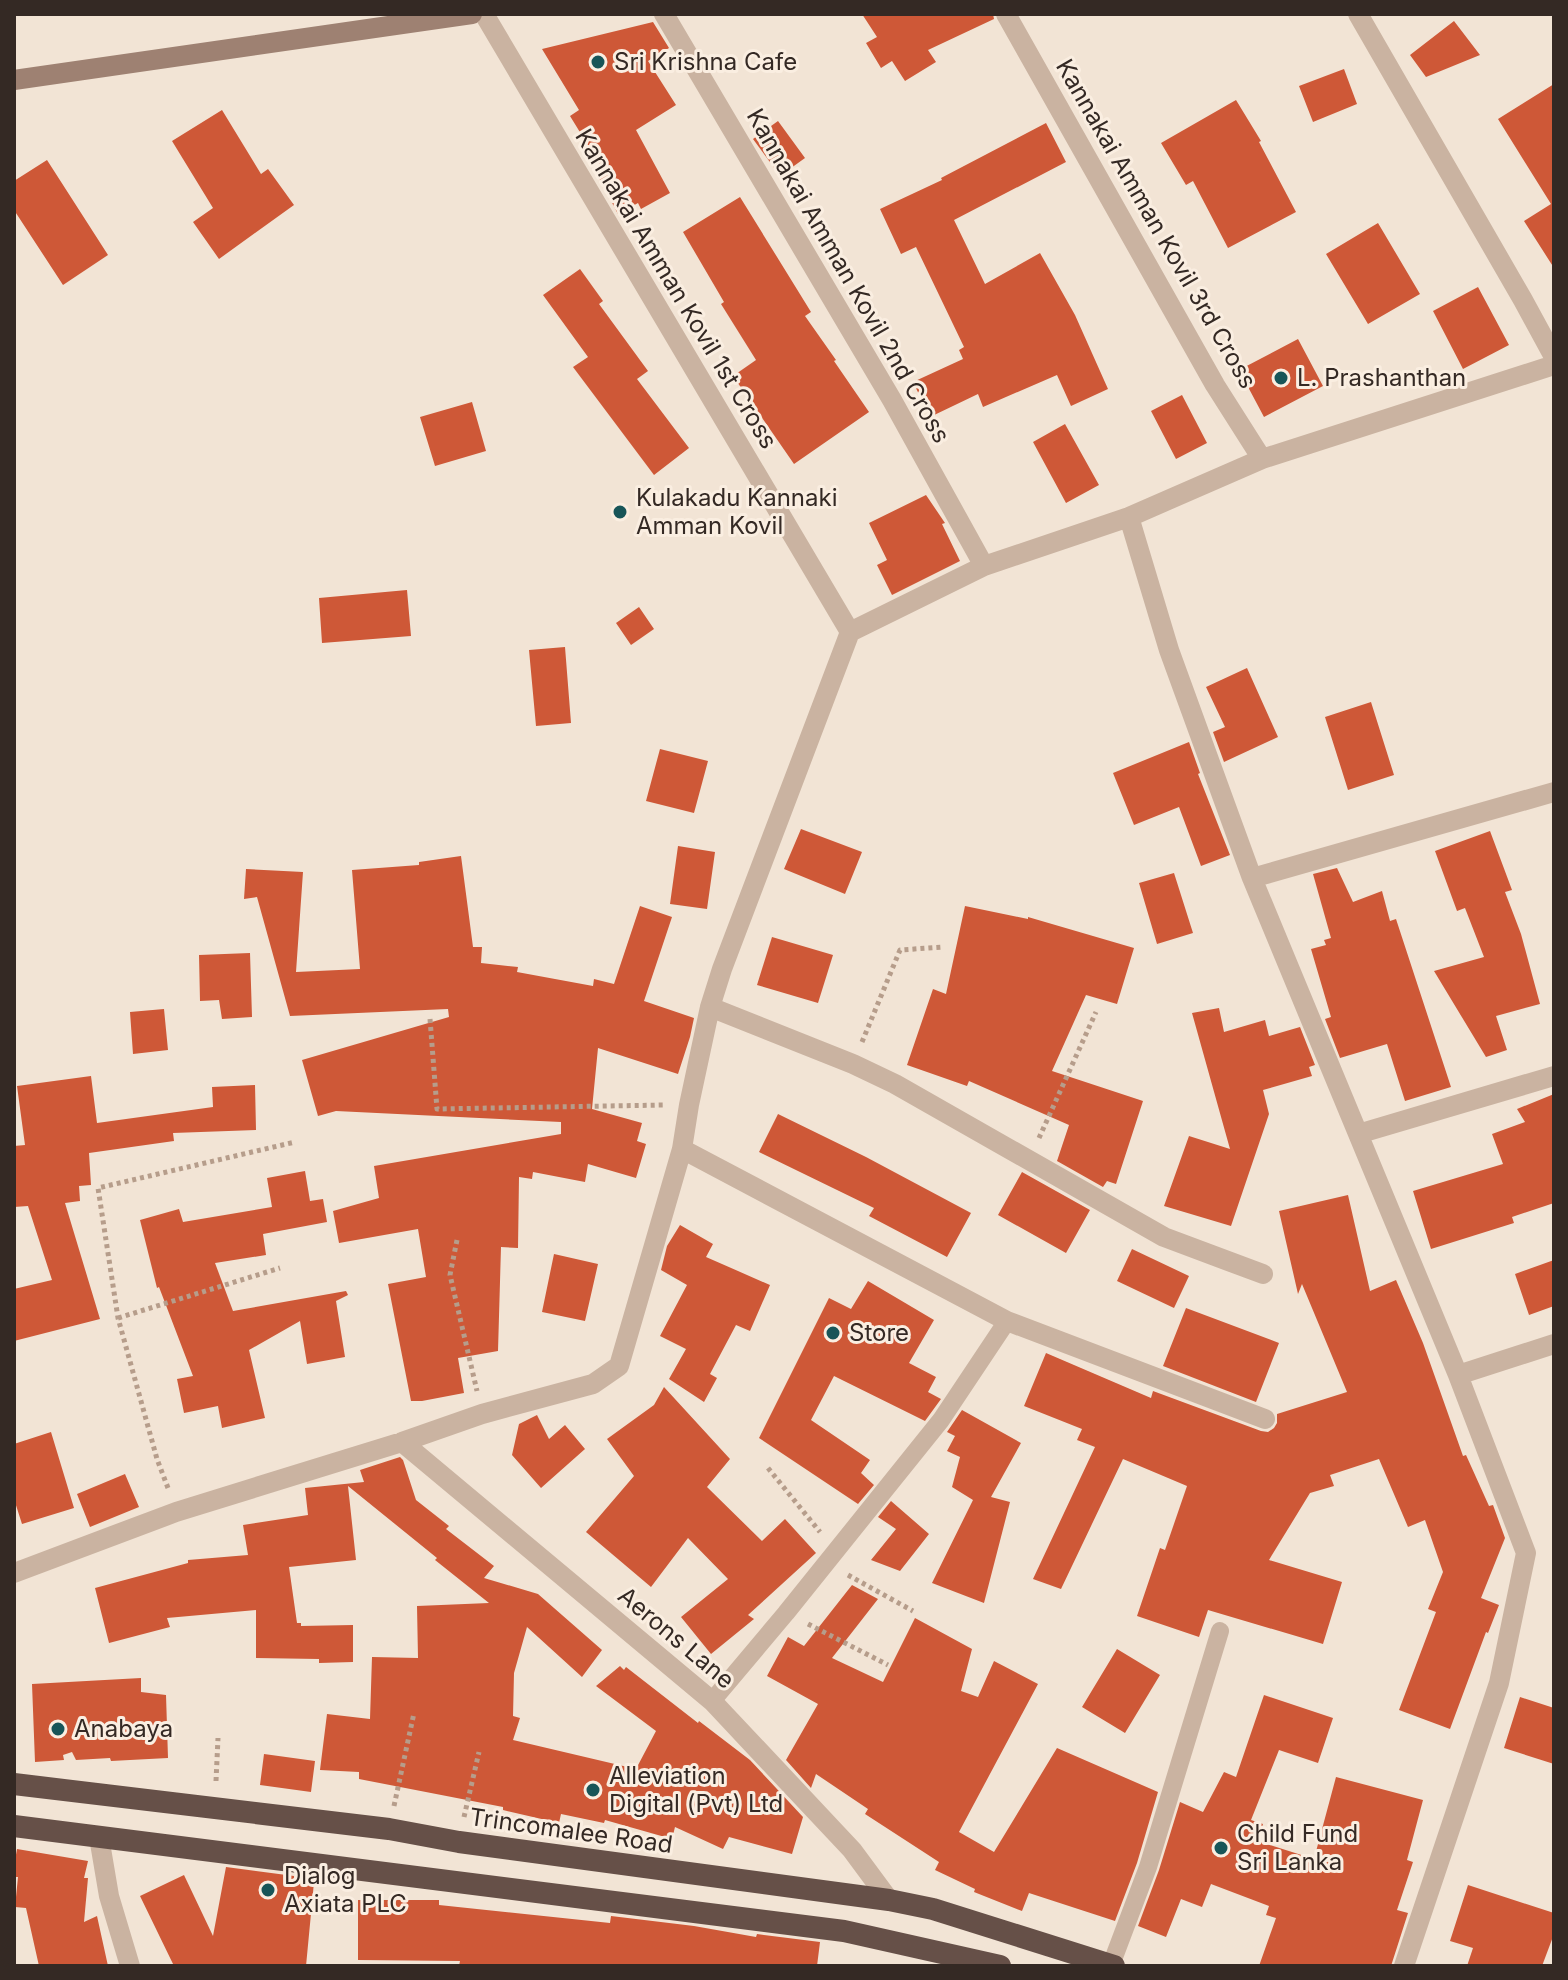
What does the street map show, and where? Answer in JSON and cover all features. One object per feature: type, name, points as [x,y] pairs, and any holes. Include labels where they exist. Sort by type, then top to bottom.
[{"type":"highway","name":"Trincomalee Road","points":[[14,1784],[389,1829],[459,1842],[889,1900],[933,1909],[1112,1965]]},
{"type":"highway","points":[[14,1826],[844,1931],[1000,1966]]},
{"type":"main road","points":[[14,80],[472,14]]},
{"type":"street","name":"Kannakai Amman Kovil 1st Cross","points":[[484,14],[850,632]]},
{"type":"street","name":"Kannakai Amman Kovil 2nd Cross","points":[[664,14],[892,400],[984,566]]},
{"type":"street","name":"Kannakai Amman Kovil 3rd Cross","points":[[1006,14],[1215,385],[1262,459]]},
{"type":"street","points":[[1358,14],[1554,357]]},
{"type":"street","points":[[14,1573],[176,1512],[482,1414],[593,1384],[619,1366],[682,1149],[710,1007],[850,632],[984,566],[1129,517],[1262,459],[1554,365]]},
{"type":"street","points":[[1129,517],[1169,650],[1252,878],[1458,1375],[1526,1553],[1499,1683],[1404,1966]]},
{"type":"street","points":[[1252,878],[1554,792]]},
{"type":"street","points":[[710,1007],[895,1084],[1164,1237],[1263,1274]]},
{"type":"street","points":[[1358,1134],[1554,1076]]},
{"type":"street","points":[[682,1149],[1007,1321],[1265,1419]]},
{"type":"street","points":[[1458,1375],[1554,1344]]},
{"type":"street","name":"Aerons Lane","points":[[402,1442],[712,1701],[852,1850],[889,1900]]},
{"type":"street","points":[[99,1837],[109,1896],[130,1966]]},
{"type":"lane","points":[[712,1701],[941,1420],[1007,1321]]},
{"type":"lane","points":[[1112,1965],[1148,1867],[1220,1631]]},
{"type":"path","points":[[853,1064],[900,950],[943,947]]},
{"type":"path","points":[[1030,1160],[1096,1012]]},
{"type":"path","points":[[430,1019],[437,1109],[689,1105]]},
{"type":"path","points":[[176,1512],[157,1459],[118,1318],[98,1188],[295,1142]]},
{"type":"path","points":[[457,1240],[450,1275],[482,1414]]},
{"type":"path","points":[[118,1318],[280,1268]]},
{"type":"path","points":[[768,1468],[831,1557],[913,1611]]},
{"type":"path","points":[[786,1613],[888,1665]]},
{"type":"path","points":[[389,1829],[414,1713]]},
{"type":"path","points":[[216,1808],[218,1738]]},
{"type":"path","points":[[459,1842],[479,1752]]},
{"type":"building","points":[[862,14],[993,14],[994,19],[928,50],[936,62],[905,81],[892,61],[881,68],[866,43],[877,37]]},
{"type":"building","points":[[1454,21],[1480,55],[1426,77],[1410,55]]},
{"type":"building","points":[[653,22],[669,48],[648,61],[676,105],[636,130],[670,193],[641,209],[638,203],[618,214],[595,171],[602,168],[570,116],[579,110],[542,49]]},
{"type":"building","points":[[1344,69],[1357,104],[1313,122],[1299,86]]},
{"type":"building","points":[[1554,84],[1554,268],[1524,221],[1551,204],[1498,119]]},
{"type":"building","points":[[1236,100],[1261,141],[1296,212],[1228,248],[1193,181],[1186,185],[1161,143]]},
{"type":"building","points":[[222,110],[261,174],[268,169],[294,205],[219,259],[193,222],[213,208],[172,141]]},
{"type":"building","points":[[778,121],[805,158],[780,176],[753,139]]},
{"type":"building","points":[[1046,123],[1066,162],[954,220],[985,284],[1040,253],[1075,315],[1108,389],[1071,406],[1057,375],[983,407],[978,394],[930,417],[913,382],[963,359],[959,350],[964,347],[916,247],[901,254],[880,209],[942,180]]},
{"type":"building","points":[[47,160],[108,255],[63,285],[14,210],[14,181]]},
{"type":"building","points":[[740,197],[811,312],[805,316],[869,412],[794,464],[733,376],[756,360],[721,304],[724,302],[683,232]]},
{"type":"building","points":[[1378,223],[1420,294],[1368,324],[1326,254]]},
{"type":"building","points":[[580,269],[603,301],[599,304],[648,371],[637,379],[689,448],[654,475],[573,367],[588,357],[543,295]]},
{"type":"building","points":[[1478,287],[1509,345],[1463,369],[1433,311]]},
{"type":"building","name":"L. Prashanthan","points":[[1298,339],[1323,386],[1264,417],[1239,370]]},
{"type":"building","points":[[1182,395],[1207,443],[1176,459],[1151,411]]},
{"type":"building","points":[[472,402],[486,451],[435,466],[420,417]]},
{"type":"building","points":[[1065,424],[1099,485],[1066,503],[1033,442]]},
{"type":"building","points":[[926,495],[945,523],[942,524],[960,561],[892,595],[877,565],[887,560],[869,523]]},
{"type":"building","points":[[407,590],[411,636],[322,643],[319,598]]},
{"type":"building","points":[[639,607],[654,629],[631,645],[616,623]]},
{"type":"building","points":[[565,647],[571,723],[536,726],[529,650]]},
{"type":"building","points":[[1247,668],[1278,737],[1224,762],[1213,732],[1225,727],[1206,687]]},
{"type":"building","points":[[1371,702],[1394,775],[1348,790],[1325,717]]},
{"type":"building","points":[[1189,742],[1198,774],[1230,855],[1201,866],[1179,807],[1134,825],[1113,773]]},
{"type":"building","points":[[660,749],[708,761],[694,813],[646,801]]},
{"type":"building","points":[[801,829],[862,852],[845,894],[784,869]]},
{"type":"building","points":[[1490,831],[1512,890],[1505,892],[1521,934],[1540,1004],[1496,1016],[1507,1050],[1486,1057],[1434,971],[1484,957],[1465,908],[1457,911],[1435,851]]},
{"type":"building","points":[[678,846],[715,852],[707,909],[670,904]]},
{"type":"building","points":[[461,856],[473,947],[482,947],[481,963],[518,967],[517,972],[593,986],[594,979],[614,984],[640,906],[672,917],[644,1001],[694,1018],[678,1074],[598,1048],[592,1109],[642,1123],[637,1141],[646,1144],[636,1178],[588,1164],[585,1182],[533,1172],[532,1179],[519,1177],[518,1248],[501,1247],[498,1351],[458,1358],[464,1393],[411,1401],[388,1284],[426,1277],[418,1229],[339,1243],[333,1211],[379,1198],[374,1166],[561,1134],[561,1122],[336,1111],[318,1116],[302,1060],[449,1017],[448,1009],[290,1016],[257,897],[244,899],[246,869],[303,872],[296,972],[360,969],[352,870],[419,865],[419,862]]},
{"type":"building","points":[[1337,868],[1353,902],[1382,891],[1390,921],[1396,919],[1451,1087],[1405,1101],[1387,1044],[1340,1058],[1325,1019],[1331,1017],[1311,949],[1326,945],[1324,940],[1331,938],[1313,874]]},
{"type":"building","points":[[1174,873],[1193,933],[1157,944],[1139,883]]},
{"type":"building","points":[[965,906],[1028,917],[1134,948],[1117,1004],[1086,995],[1052,1071],[1143,1101],[1116,1184],[1107,1181],[1103,1187],[1057,1161],[1069,1125],[969,1081],[967,1086],[907,1065],[933,989],[946,994]]},
{"type":"building","points":[[772,937],[833,955],[818,1003],[757,985]]},
{"type":"building","points":[[250,953],[252,1017],[222,1019],[219,1000],[200,1001],[199,955]]},
{"type":"building","points":[[1219,1008],[1224,1032],[1265,1020],[1269,1036],[1300,1027],[1315,1065],[1309,1067],[1312,1076],[1263,1090],[1269,1114],[1231,1226],[1164,1206],[1189,1136],[1230,1149],[1192,1013]]},
{"type":"building","points":[[164,1009],[168,1050],[133,1054],[130,1012]]},
{"type":"building","points":[[91,1076],[97,1123],[213,1107],[212,1087],[255,1085],[256,1130],[173,1133],[174,1141],[89,1153],[91,1185],[79,1186],[80,1201],[65,1203],[100,1319],[14,1341],[14,1289],[52,1280],[28,1206],[14,1207],[14,1146],[25,1145],[17,1086]]},
{"type":"building","points":[[1554,1094],[1554,1203],[1512,1217],[1514,1223],[1431,1249],[1413,1191],[1503,1164],[1492,1134],[1525,1122],[1517,1109]]},
{"type":"building","points":[[778,1114],[971,1213],[947,1257],[869,1216],[874,1208],[759,1152]]},
{"type":"building","points":[[305,1171],[310,1201],[323,1199],[327,1222],[263,1234],[266,1255],[215,1263],[233,1311],[346,1291],[348,1295],[336,1301],[345,1357],[307,1364],[300,1321],[249,1350],[265,1418],[222,1428],[218,1406],[184,1413],[177,1379],[193,1376],[157,1288],[140,1220],[179,1209],[183,1222],[272,1207],[267,1178]]},
{"type":"building","points":[[1022,1172],[1090,1210],[1066,1253],[998,1215]]},
{"type":"building","points":[[1348,1195],[1370,1291],[1396,1280],[1423,1343],[1463,1456],[1466,1455],[1489,1506],[1493,1505],[1505,1538],[1481,1598],[1499,1605],[1450,1729],[1399,1710],[1436,1612],[1428,1609],[1443,1572],[1425,1520],[1408,1527],[1379,1459],[1330,1475],[1334,1486],[1310,1493],[1269,1560],[1342,1582],[1323,1644],[1208,1610],[1199,1637],[1137,1616],[1160,1548],[1165,1550],[1187,1486],[1123,1459],[1061,1589],[1033,1579],[1095,1447],[1077,1440],[1082,1429],[1024,1406],[1046,1353],[1151,1398],[1153,1391],[1268,1432],[1277,1423],[1277,1414],[1347,1392],[1302,1284],[1298,1294],[1279,1211]]},
{"type":"building","points":[[680,1225],[713,1244],[706,1257],[770,1285],[750,1331],[736,1325],[710,1374],[717,1378],[704,1402],[669,1379],[686,1349],[660,1336],[687,1285],[661,1270],[667,1246]]},
{"type":"building","points":[[1132,1249],[1189,1276],[1174,1308],[1117,1281]]},
{"type":"building","points":[[554,1254],[598,1264],[585,1321],[542,1312]]},
{"type":"building","points":[[1554,1260],[1554,1306],[1529,1315],[1515,1274]]},
{"type":"building","points":[[868,1281],[934,1320],[909,1363],[936,1377],[928,1392],[941,1399],[925,1421],[834,1376],[811,1420],[870,1460],[861,1473],[874,1485],[858,1504],[759,1438],[829,1298],[851,1309]]},
{"type":"building","points":[[1186,1308],[1279,1343],[1256,1402],[1163,1366]]},
{"type":"building","points":[[664,1387],[730,1459],[707,1487],[762,1541],[785,1519],[816,1553],[748,1615],[754,1619],[711,1654],[681,1617],[728,1579],[688,1538],[651,1587],[586,1532],[634,1476],[607,1439],[654,1405]]},
{"type":"building","points":[[962,1410],[1021,1443],[991,1497],[1010,1502],[984,1603],[932,1583],[973,1500],[952,1487],[960,1457],[947,1451],[955,1436],[947,1432]]},
{"type":"building","points":[[537,1415],[549,1439],[565,1425],[585,1449],[541,1488],[512,1455],[519,1424]]},
{"type":"building","points":[[51,1432],[74,1508],[22,1524],[14,1499],[14,1444]]},
{"type":"building","points":[[400,1457],[416,1500],[449,1526],[446,1529],[494,1566],[484,1578],[538,1594],[602,1650],[582,1677],[527,1627],[514,1673],[513,1716],[520,1718],[513,1740],[636,1769],[656,1731],[596,1686],[620,1666],[624,1670],[626,1667],[750,1760],[803,1817],[792,1854],[729,1837],[723,1849],[675,1827],[672,1839],[605,1820],[604,1823],[561,1814],[559,1823],[503,1810],[503,1807],[359,1779],[359,1772],[320,1770],[327,1714],[370,1719],[372,1657],[418,1658],[417,1606],[489,1603],[348,1486],[356,1560],[289,1567],[297,1623],[301,1626],[353,1625],[353,1662],[319,1663],[319,1659],[256,1658],[256,1610],[167,1618],[170,1627],[109,1643],[95,1588],[188,1563],[188,1560],[248,1555],[243,1525],[308,1515],[305,1488],[364,1482],[360,1470]]},
{"type":"building","points":[[125,1474],[139,1507],[90,1527],[77,1494]]},
{"type":"building","points":[[891,1501],[929,1534],[900,1571],[871,1560],[896,1529],[878,1517]]},
{"type":"building","points":[[852,1585],[878,1599],[832,1658],[883,1682],[915,1618],[972,1649],[961,1691],[978,1697],[994,1661],[1038,1684],[959,1832],[994,1852],[1057,1748],[1158,1792],[1137,1863],[1115,1921],[1029,1893],[1022,1911],[974,1892],[975,1889],[935,1870],[939,1862],[865,1814],[868,1809],[816,1774],[811,1788],[786,1760],[818,1704],[767,1676],[788,1637],[804,1646]]},
{"type":"building","points":[[1117,1649],[1160,1675],[1125,1733],[1082,1707]]},
{"type":"building","points":[[141,1678],[141,1692],[166,1695],[168,1758],[76,1760],[72,1752],[63,1755],[64,1760],[35,1762],[32,1684]]},
{"type":"building","points":[[1264,1695],[1333,1718],[1318,1763],[1279,1750],[1251,1820],[1263,1824],[1257,1841],[1314,1859],[1336,1777],[1423,1800],[1407,1860],[1413,1862],[1397,1910],[1408,1913],[1391,1966],[1259,1966],[1276,1918],[1266,1915],[1269,1906],[1211,1884],[1202,1907],[1181,1899],[1166,1937],[1138,1926],[1180,1802],[1203,1812],[1224,1772],[1236,1777]]},
{"type":"building","points":[[1520,1697],[1554,1708],[1554,1764],[1504,1748]]},
{"type":"building","points":[[264,1754],[315,1761],[311,1792],[260,1785]]},
{"type":"building","points":[[17,1849],[88,1861],[84,1878],[88,1878],[84,1922],[97,1916],[108,1966],[39,1966],[26,1908],[15,1907],[18,1877],[14,1877],[14,1866]]},
{"type":"building","points":[[226,1867],[294,1876],[314,1882],[306,1966],[174,1966],[140,1896],[184,1875],[213,1936]]},
{"type":"building","points":[[1468,1885],[1554,1913],[1554,1934],[1542,1966],[1467,1966],[1473,1948],[1450,1941]]},
{"type":"building","points":[[358,1900],[439,1900],[439,1905],[610,1923],[611,1916],[756,1937],[757,1934],[820,1942],[817,1966],[459,1966],[460,1961],[358,1960]]},
{"type":"place","name":"Sri Krishna Cafe","points":[[598,62]]},
{"type":"place","name":"L. Prashanthan","points":[[1281,378]]},
{"type":"place","name":"Kulakadu Kannaki Amman Kovil","points":[[620,512]]},
{"type":"place","name":"Store","points":[[833,1333]]},
{"type":"place","name":"Anabaya","points":[[58,1729]]},
{"type":"place","name":"Alleviation Digital (Pvt) Ltd","points":[[593,1790]]},
{"type":"place","name":"Child Fund Sri Lanka","points":[[1221,1848]]},
{"type":"place","name":"Dialog Axiata PLC","points":[[268,1890]]}]
